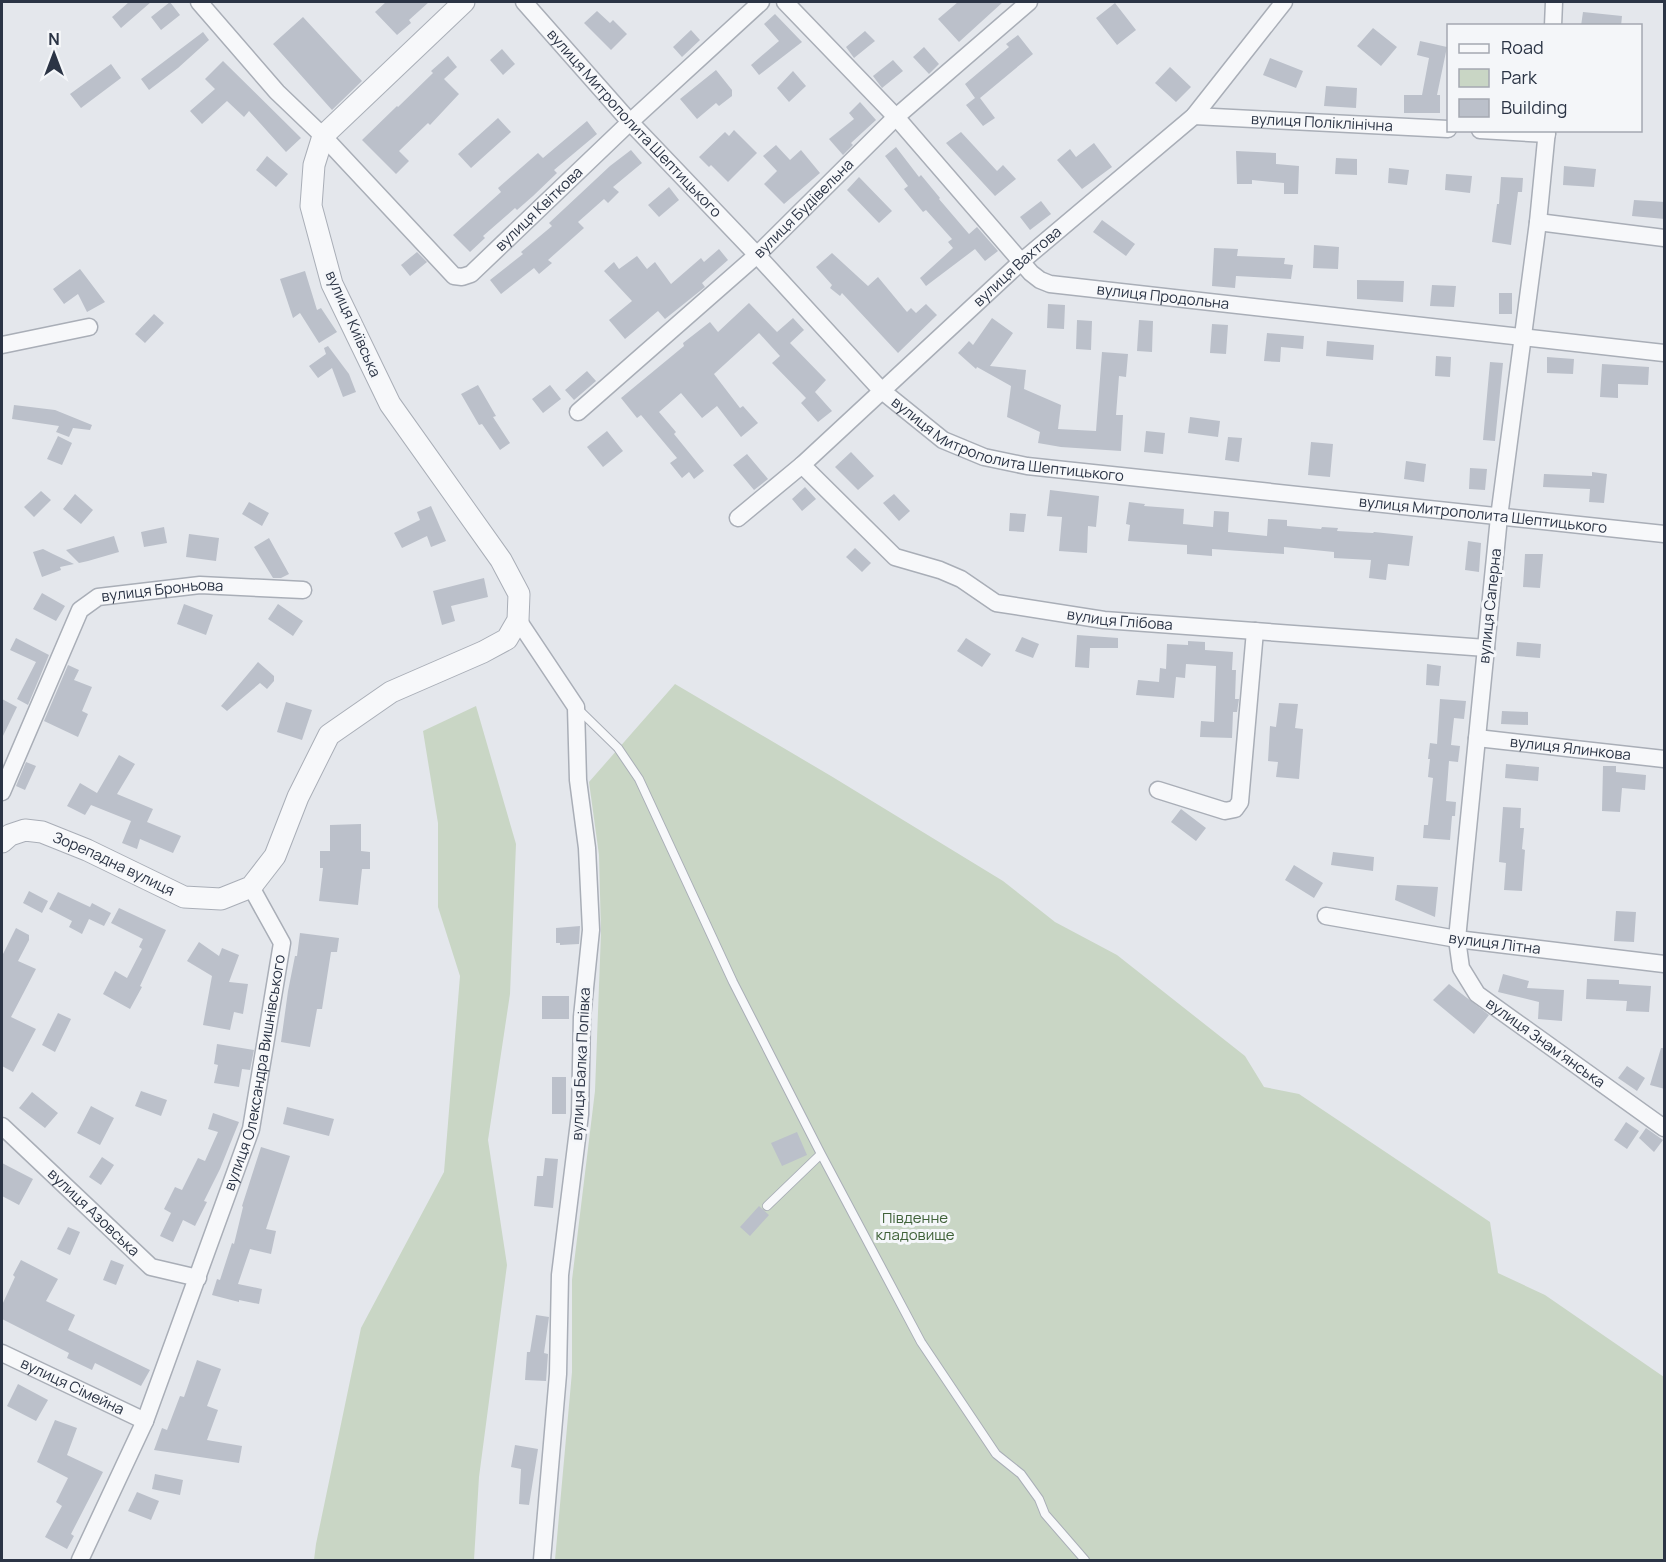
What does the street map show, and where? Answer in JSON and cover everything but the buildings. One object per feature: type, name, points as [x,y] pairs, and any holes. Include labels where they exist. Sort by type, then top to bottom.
[{"type":"street","points":[[205,4],[277,92],[323,136],[464,2]]},
{"type":"street","name":"вулиця Митрополита Шептицького","points":[[524,2],[630,122],[881,390],[943,440],[984,458],[1027,466],[1665,534]]},
{"type":"street","name":"вулиця Квіткова","points":[[323,136],[454,276],[462,277],[471,274],[630,122],[761,2]]},
{"type":"street","name":"вулиця Продольна","points":[[785,2],[896,117],[1022,261],[1040,280],[1050,284],[1665,353]]},
{"type":"street","name":"вулиця Будівельна","points":[[578,412],[757,255],[896,117],[1029,2]]},
{"type":"street","name":"вулиця Вахтова","points":[[738,518],[802,465],[1022,261],[1194,116],[1284,2]]},
{"type":"street","points":[[1553,24],[1554,2]]},
{"type":"street","name":"вулиця Поліклінічна","points":[[1194,116],[1447,129]]},
{"type":"street","name":"вулиця Саперна","points":[[1457,939],[1499,516],[1538,222],[1547,132]]},
{"type":"street","name":"вулиця Київська","points":[[323,136],[314,165],[311,206],[332,284],[390,404],[501,560],[515,585],[519,594],[518,620]]},
{"type":"street","points":[[1538,222],[1665,238]]},
{"type":"street","points":[[2,345],[89,327]]},
{"type":"street","name":"вулиця Глібова","points":[[802,465],[895,557],[940,570],[961,579],[996,603],[1104,620],[1486,648]]},
{"type":"street","name":"вулиця Броньова","points":[[2,792],[80,610],[98,597],[200,585],[303,590]]},
{"type":"street","points":[[251,887],[275,856],[298,797],[329,735],[392,692],[507,639],[518,620],[576,707]]},
{"type":"street","points":[[1158,790],[1225,811],[1235,809],[1240,802],[1255,631]]},
{"type":"street","name":"вулиця Балка Попівка","points":[[542,1560],[558,1374],[560,1275],[580,1114],[582,1017],[591,930],[587,848],[578,780],[576,707]]},
{"type":"street","name":"вулиця Ялинкова","points":[[1477,738],[1665,759]]},
{"type":"street","name":"Зорепадна вулиця","points":[[4,833],[25,830],[42,832],[87,850],[184,897],[221,899],[251,887]]},
{"type":"street","name":"вулиця Олександра Вишнівського","points":[[80,1560],[145,1421],[251,1129],[282,943],[251,887]]},
{"type":"street","name":"вулиця Літна","points":[[1326,916],[1457,939],[1665,964]]},
{"type":"street","name":"вулиця Знам’янська","points":[[1457,939],[1461,968],[1477,994],[1665,1128]]},
{"type":"street","name":"вулиця Азовська","points":[[2,1126],[151,1267],[198,1278]]},
{"type":"street","name":"вулиця Сімейна","points":[[2,1353],[145,1421]]},
{"type":"lane","points":[[576,707],[618,748],[639,779],[733,982],[820,1154],[921,1342],[996,1454],[1021,1474],[1039,1499],[1045,1514],[1085,1560]]},
{"type":"lane","points":[[767,1206],[820,1154]]},
{"type":"green space","name":"Південне кладовище","points":[[675,684],[1003,881],[1055,922],[1117,955],[1245,1056],[1264,1087],[1299,1094],[1490,1222],[1498,1273],[1545,1295],[1664,1377],[1664,1560],[555,1560],[572,1372],[572,1280],[595,1091],[601,933],[599,855],[589,782]]},
{"type":"green space","points":[[476,706],[516,844],[510,994],[488,1140],[507,1265],[479,1477],[474,1560],[314,1560],[361,1328],[444,1172],[460,976],[438,907],[438,823],[423,731]]}]
